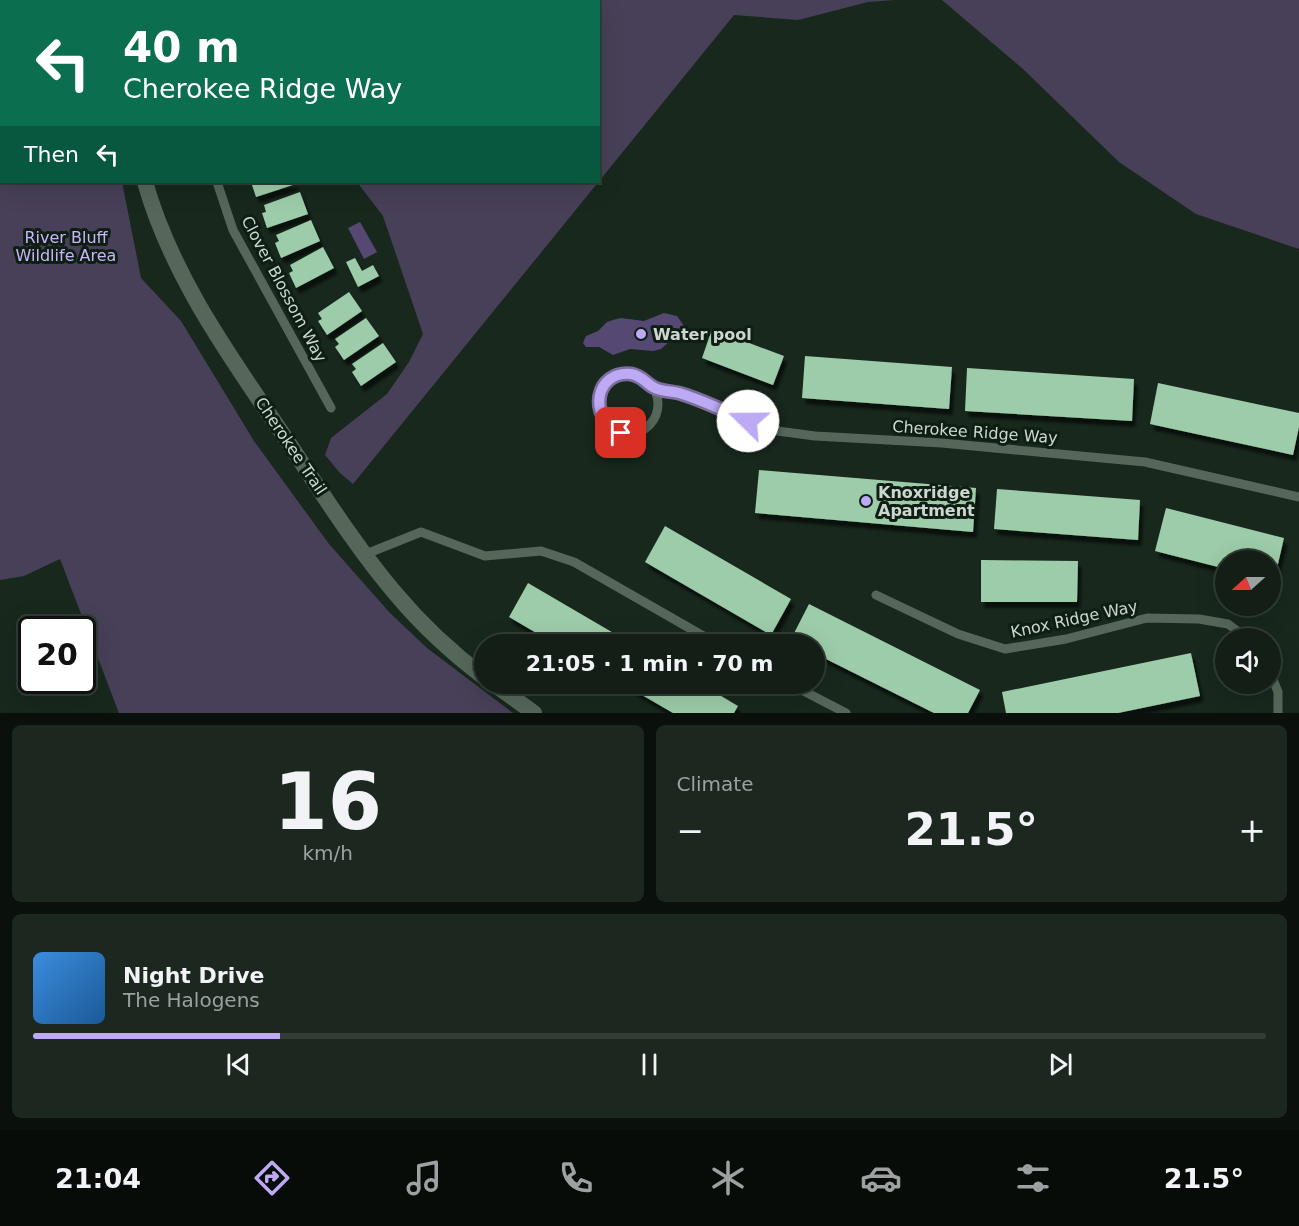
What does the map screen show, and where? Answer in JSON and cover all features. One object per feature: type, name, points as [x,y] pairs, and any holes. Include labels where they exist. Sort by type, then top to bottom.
[{"type":"street","name":"Cherokee Trail","points":[[145,183],[162,233],[184,279],[228,354],[395,594],[436,637],[474,669]]},
{"type":"street","points":[[508,694],[534,713]]},
{"type":"lane","name":"Clover Blossom Way","points":[[217,183],[233,230],[331,408]]},
{"type":"lane","name":"Cherokee Ridge Way","points":[[653,387],[658,407],[650,425],[631,434],[621,433],[604,422],[600,413],[600,394],[611,379],[620,375],[638,376],[647,380],[653,387],[682,394],[770,430],[815,436],[954,444],[1145,462],[1299,497]]},
{"type":"lane","points":[[366,554],[422,532],[485,556],[541,551],[574,562],[700,634]]},
{"type":"lane","name":"Knox Ridge Way","points":[[876,595],[958,634],[1005,649],[1066,639],[1148,618],[1199,619],[1228,624],[1233,628]]},
{"type":"lane","points":[[809,694],[846,713]]},
{"type":"lane","points":[[1278,694],[1278,713]]},
{"type":"green space","points":[[600,0],[895,0],[868,2],[798,20],[734,15],[600,180]]},
{"type":"green space","points":[[942,0],[1299,0],[1299,249],[1196,214],[1119,162],[1023,69]]},
{"type":"green space","name":"River Bluff Wildlife Area","points":[[0,183],[122,183],[141,278],[181,321],[254,441],[329,544],[390,613],[427,648],[474,684],[474,694],[488,694],[513,713],[119,713],[96,653],[96,616],[82,616],[60,559],[24,576],[0,580]]},
{"type":"green space","points":[[358,183],[598,183],[353,484],[325,455],[331,438],[387,394],[409,362],[423,334],[383,216]]},
{"type":"shaded area","points":[[360,222],[377,252],[364,259],[348,228]]},
{"type":"shaded area","name":"Water pool","points":[[664,313],[677,316],[690,334],[689,339],[670,341],[661,349],[653,351],[630,349],[613,355],[599,347],[586,347],[583,343],[586,336],[598,331],[607,322],[621,318],[644,321]]},
{"type":"building","points":[[251,183],[296,183],[296,184],[256,197]]},
{"type":"building","points":[[300,192],[308,214],[267,228],[262,213],[266,212],[264,205]]},
{"type":"building","points":[[311,220],[320,241],[281,258],[275,243],[279,241],[276,235]]},
{"type":"building","points":[[323,247],[334,268],[296,288],[289,273],[293,271],[290,265]]},
{"type":"building","points":[[355,258],[362,271],[373,265],[379,276],[358,287],[346,262]]},
{"type":"building","points":[[349,292],[362,311],[327,335],[318,321],[322,319],[318,313]]},
{"type":"building","points":[[366,318],[379,336],[344,360],[335,347],[339,344],[335,339]]},
{"type":"building","points":[[712,329],[784,356],[773,385],[702,358]]},
{"type":"building","points":[[383,343],[396,362],[361,386],[352,372],[356,369],[352,364]]},
{"type":"building","points":[[805,356],[952,367],[949,409],[802,398]]},
{"type":"building","points":[[967,368],[1134,379],[1132,421],[965,411]]},
{"type":"building","points":[[1158,383],[1299,413],[1299,427],[1293,455],[1150,424]]},
{"type":"building","name":"Knoxridge Apartment","points":[[759,470],[976,488],[973,532],[755,513]]},
{"type":"building","name":"Knoxridge Apartment","points":[[997,489],[1140,500],[1138,540],[994,529]]},
{"type":"building","points":[[1166,508],[1284,538],[1281,551],[1215,550],[1215,566],[1155,551]]},
{"type":"building","points":[[665,526],[791,599],[772,634],[769,634],[645,562]]},
{"type":"building","name":"Knoxridge Apartment","points":[[981,560],[1078,561],[1077,602],[981,602]]},
{"type":"building","points":[[528,583],[615,634],[538,634],[509,617]]},
{"type":"building","points":[[809,604],[980,690],[968,713],[934,713],[825,658],[825,634],[794,634]]},
{"type":"building","points":[[1191,653],[1200,696],[1118,713],[1006,713],[1002,692]]},
{"type":"building","points":[[640,694],[718,694],[738,706],[734,713],[673,713]]},
{"type":"place","name":"Water pool","points":[[641,334]]},
{"type":"place","name":"Knoxridge Apartment","points":[[866,501]]},
{"type":"route","points":[[621,433],[604,422],[598,404],[600,394],[611,379],[629,374],[647,380],[653,387],[682,394],[748,421]]}]
